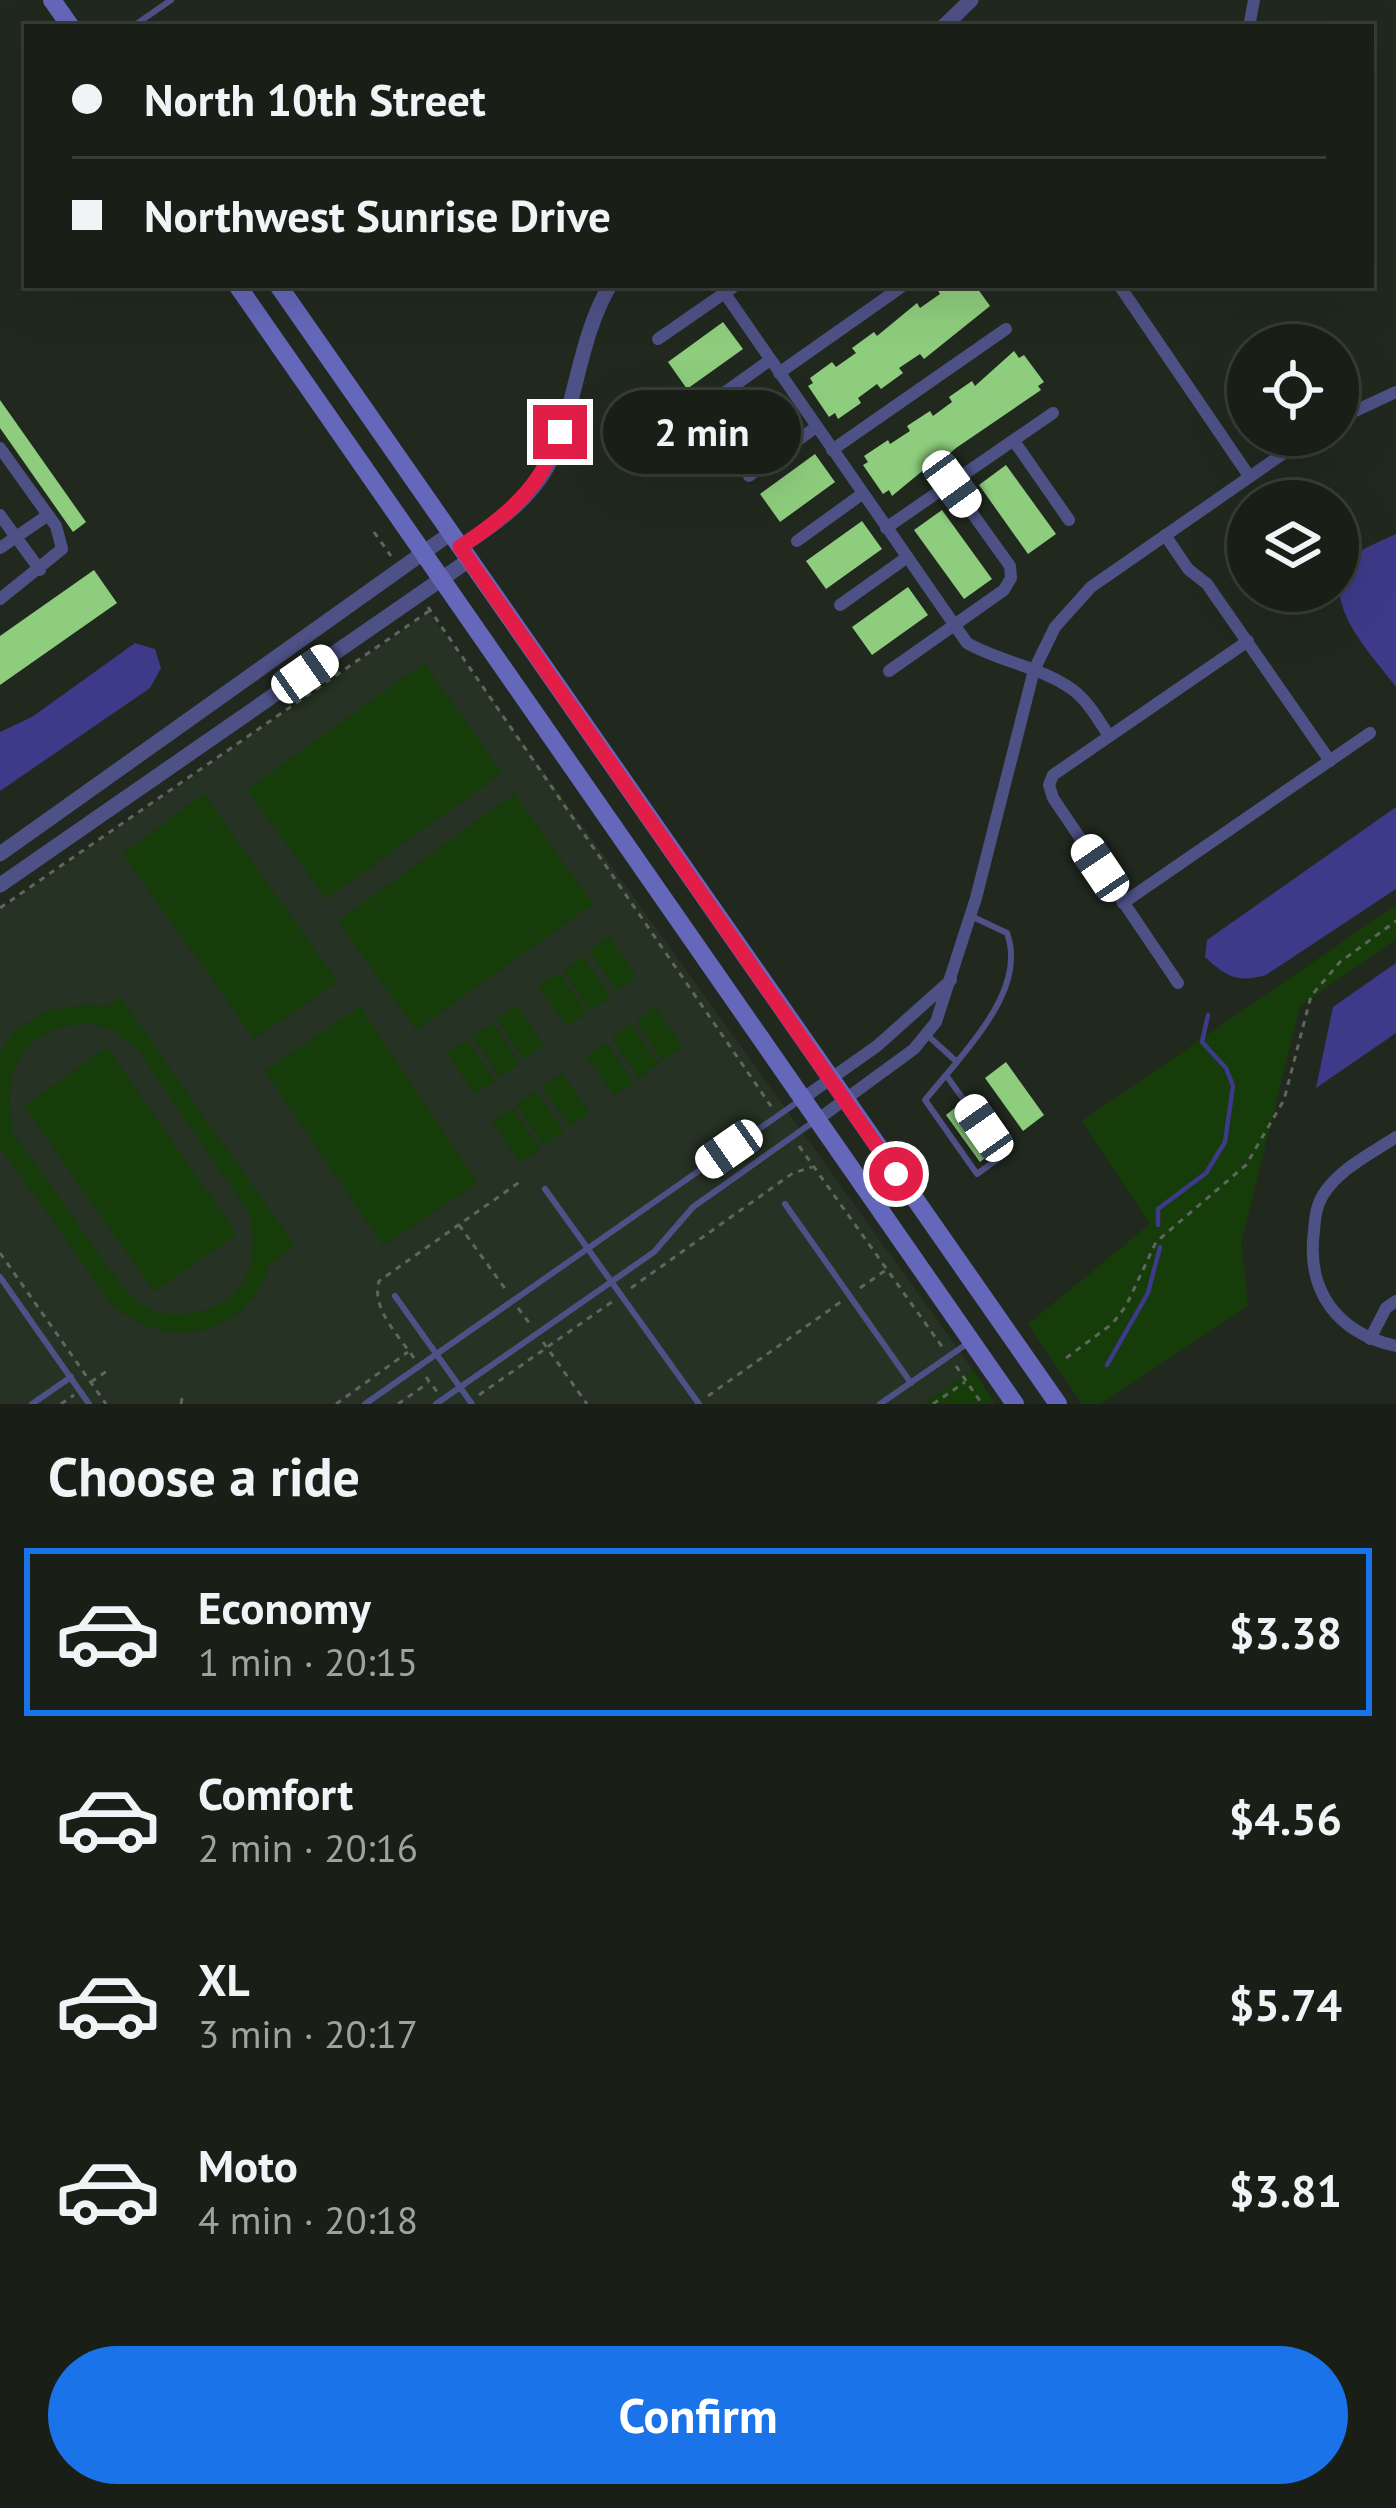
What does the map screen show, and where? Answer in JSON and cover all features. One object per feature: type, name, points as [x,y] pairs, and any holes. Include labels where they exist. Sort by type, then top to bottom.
[{"type":"main road","points":[[239,288],[1015,1404]]},
{"type":"main road","points":[[280,288],[1058,1404]]},
{"type":"street","points":[[946,24],[971,0]]},
{"type":"street","points":[[0,885],[440,580],[460,547],[521,502],[552,458],[583,349],[609,288]]},
{"type":"street","points":[[658,339],[726,288],[816,427],[967,643],[1078,693],[1109,736]]},
{"type":"street","points":[[703,408],[899,288]]},
{"type":"street","points":[[1121,288],[1249,476]]},
{"type":"street","points":[[832,449],[1006,329]]},
{"type":"street","points":[[1359,409],[1396,392]]},
{"type":"street","points":[[886,528],[1053,413]]},
{"type":"street","points":[[749,476],[816,427]]},
{"type":"street","points":[[1014,440],[1069,520]]},
{"type":"street","points":[[0,448],[48,515],[62,549],[0,599]]},
{"type":"street","points":[[817,1120],[914,1049],[936,1022],[970,916],[1034,670],[1055,627],[1091,587],[1279,456]]},
{"type":"street","points":[[889,671],[1004,590],[1011,578],[1010,566],[952,484]]},
{"type":"street","points":[[797,541],[862,494]]},
{"type":"street","points":[[0,515],[40,570]]},
{"type":"street","points":[[0,548],[48,515]]},
{"type":"street","points":[[1165,535],[1188,569],[1207,584],[1330,761]]},
{"type":"street","points":[[0,854],[422,554],[460,547]]},
{"type":"street","points":[[839,605],[905,558]]},
{"type":"street","points":[[1178,983],[1053,798],[1049,785],[1053,775],[1248,641]]},
{"type":"street","points":[[1123,902],[1370,733]]},
{"type":"street","points":[[802,1099],[919,1012],[952,979]]},
{"type":"street","points":[[1396,1137],[1341,1174],[1323,1194],[1312,1244],[1316,1281],[1347,1327],[1370,1340],[1396,1346]]},
{"type":"street","points":[[1370,1340],[1387,1308],[1396,1301]]},
{"type":"lane","points":[[136,24],[171,0]]},
{"type":"lane","points":[[946,1075],[1003,1155],[977,1174],[925,1100],[986,1026],[1013,959],[1007,933],[970,916]]},
{"type":"lane","points":[[926,1034],[957,1061]]},
{"type":"lane","points":[[365,1404],[802,1099]]},
{"type":"lane","points":[[439,1402],[654,1252],[693,1207],[817,1120]]},
{"type":"lane","points":[[545,1189],[699,1403]]},
{"type":"lane","points":[[785,1204],[910,1383]]},
{"type":"lane","points":[[0,1277],[88,1404]]},
{"type":"lane","points":[[395,1296],[471,1403]]},
{"type":"lane","points":[[880,1404],[971,1341]]},
{"type":"lane","points":[[32,1404],[71,1377]]},
{"type":"path","points":[[0,908],[430,610],[778,1115]]},
{"type":"path","points":[[1066,1358],[1112,1324],[1126,1306],[1156,1242],[1246,1165],[1276,1119],[1304,1015],[1320,982],[1396,921]]},
{"type":"path","points":[[793,1136],[982,1404]]},
{"type":"path","points":[[471,1403],[794,1173],[814,1166]]},
{"type":"path","points":[[439,1402],[380,1308],[375,1294],[379,1281],[521,1181]]},
{"type":"path","points":[[459,1225],[587,1404]]},
{"type":"path","points":[[0,1253],[106,1404]]},
{"type":"path","points":[[699,1403],[887,1269]]},
{"type":"path","points":[[336,1404],[409,1351]]},
{"type":"path","points":[[933,1404],[966,1381]]},
{"type":"path","points":[[398,1404],[430,1382]]},
{"type":"shaded area","points":[[1396,534],[1396,687],[1361,642],[1345,612],[1359,612],[1359,553]]},
{"type":"shaded area","points":[[429,612],[973,1370],[924,1404],[0,1404],[0,910]]},
{"type":"shaded area","points":[[135,643],[155,649],[161,668],[150,688],[0,791],[0,732],[32,717]]},
{"type":"shaded area","points":[[1396,807],[1396,889],[1266,975],[1233,976],[1205,957],[1207,940]]},
{"type":"shaded area","points":[[1396,963],[1396,1033],[1316,1088],[1333,1007]]},
{"type":"green space","points":[[424,663],[502,773],[326,899],[247,790]]},
{"type":"green space","points":[[204,794],[338,982],[254,1039],[123,854]]},
{"type":"green space","points":[[514,794],[593,904],[416,1030],[338,921]]},
{"type":"green space","points":[[1396,905],[1396,939],[1300,1006],[1241,1243],[1248,1306],[1100,1404],[1082,1404],[1028,1324],[1150,1224],[1082,1121]]},
{"type":"green space","points":[[609,937],[637,977],[617,991],[589,951]]},
{"type":"green space","points":[[583,956],[611,997],[591,1011],[563,971]]},
{"type":"green space","points":[[559,973],[587,1013],[567,1027],[539,986]]},
{"type":"green space","points":[[120,997],[295,1246],[268,1266],[260,1288],[244,1307],[213,1327],[162,1330],[113,1306],[0,1147],[0,1053],[17,1028],[50,1010],[105,1007]],"holes":[[[89,1023],[115,1031],[139,1051],[249,1213],[253,1236],[249,1270],[238,1290],[209,1309],[163,1313],[135,1300],[14,1134],[10,1111],[13,1072],[31,1043],[65,1026]]]},
{"type":"green space","points":[[516,1005],[544,1045],[524,1059],[496,1019]]},
{"type":"green space","points":[[360,1006],[478,1183],[383,1246],[265,1071]]},
{"type":"green space","points":[[655,1007],[683,1047],[663,1061],[636,1021]]},
{"type":"green space","points":[[492,1023],[520,1063],[500,1077],[472,1036]]},
{"type":"green space","points":[[631,1024],[659,1064],[639,1078],[611,1038]]},
{"type":"green space","points":[[467,1040],[495,1081],[475,1094],[447,1054]]},
{"type":"green space","points":[[606,1042],[634,1082],[614,1096],[586,1056]]},
{"type":"green space","points":[[107,1047],[237,1234],[154,1292],[24,1106]]},
{"type":"green space","points":[[562,1073],[590,1113],[570,1127],[542,1087]]},
{"type":"green space","points":[[536,1091],[564,1132],[544,1146],[516,1105]]},
{"type":"green space","points":[[512,1108],[540,1149],[520,1163],[492,1122]]},
{"type":"green space","points":[[973,1370],[995,1404],[924,1404]]},
{"type":"building","points":[[977,288],[990,306],[924,359],[920,354],[899,368],[903,373],[881,389],[877,384],[858,398],[861,403],[838,419],[835,413],[829,417],[808,386],[813,383],[810,378],[856,353],[852,348],[874,332],[877,336],[917,303],[920,308],[940,294],[937,289]]},
{"type":"building","points":[[723,322],[743,349],[687,389],[668,362]]},
{"type":"building","points":[[1014,351],[1019,358],[1024,355],[1044,382],[1038,386],[1041,390],[956,448],[935,468],[932,463],[892,496],[889,490],[883,494],[863,465],[868,462],[864,456],[910,431],[907,426],[930,411],[933,416],[952,402],[949,397],[972,381],[975,386]]},
{"type":"building","points":[[769,388],[789,416],[734,456],[714,428]]},
{"type":"building","points":[[0,400],[86,522],[73,532],[0,428]]},
{"type":"building","points":[[815,454],[835,482],[780,522],[760,494]]},
{"type":"building","points":[[1006,465],[1056,534],[1028,554],[979,485]]},
{"type":"building","points":[[942,510],[992,579],[964,599],[914,530]]},
{"type":"building","points":[[862,521],[882,549],[826,589],[806,561]]},
{"type":"building","points":[[94,570],[117,603],[0,685],[0,636]]},
{"type":"building","points":[[908,587],[928,615],[872,655],[852,627]]},
{"type":"building","points":[[1006,1062],[1044,1115],[1023,1131],[985,1078]]},
{"type":"building","points":[[956,1107],[990,1154],[980,1162],[946,1115]]},
{"type":"waterway","points":[[1158,1225],[1158,1209],[1206,1173],[1225,1142],[1233,1086],[1226,1068],[1202,1042],[1208,1015]]},
{"type":"waterway","points":[[1107,1365],[1148,1293],[1160,1247]]},
{"type":"route","points":[[560,432],[552,458],[521,502],[460,547],[896,1174]]}]
